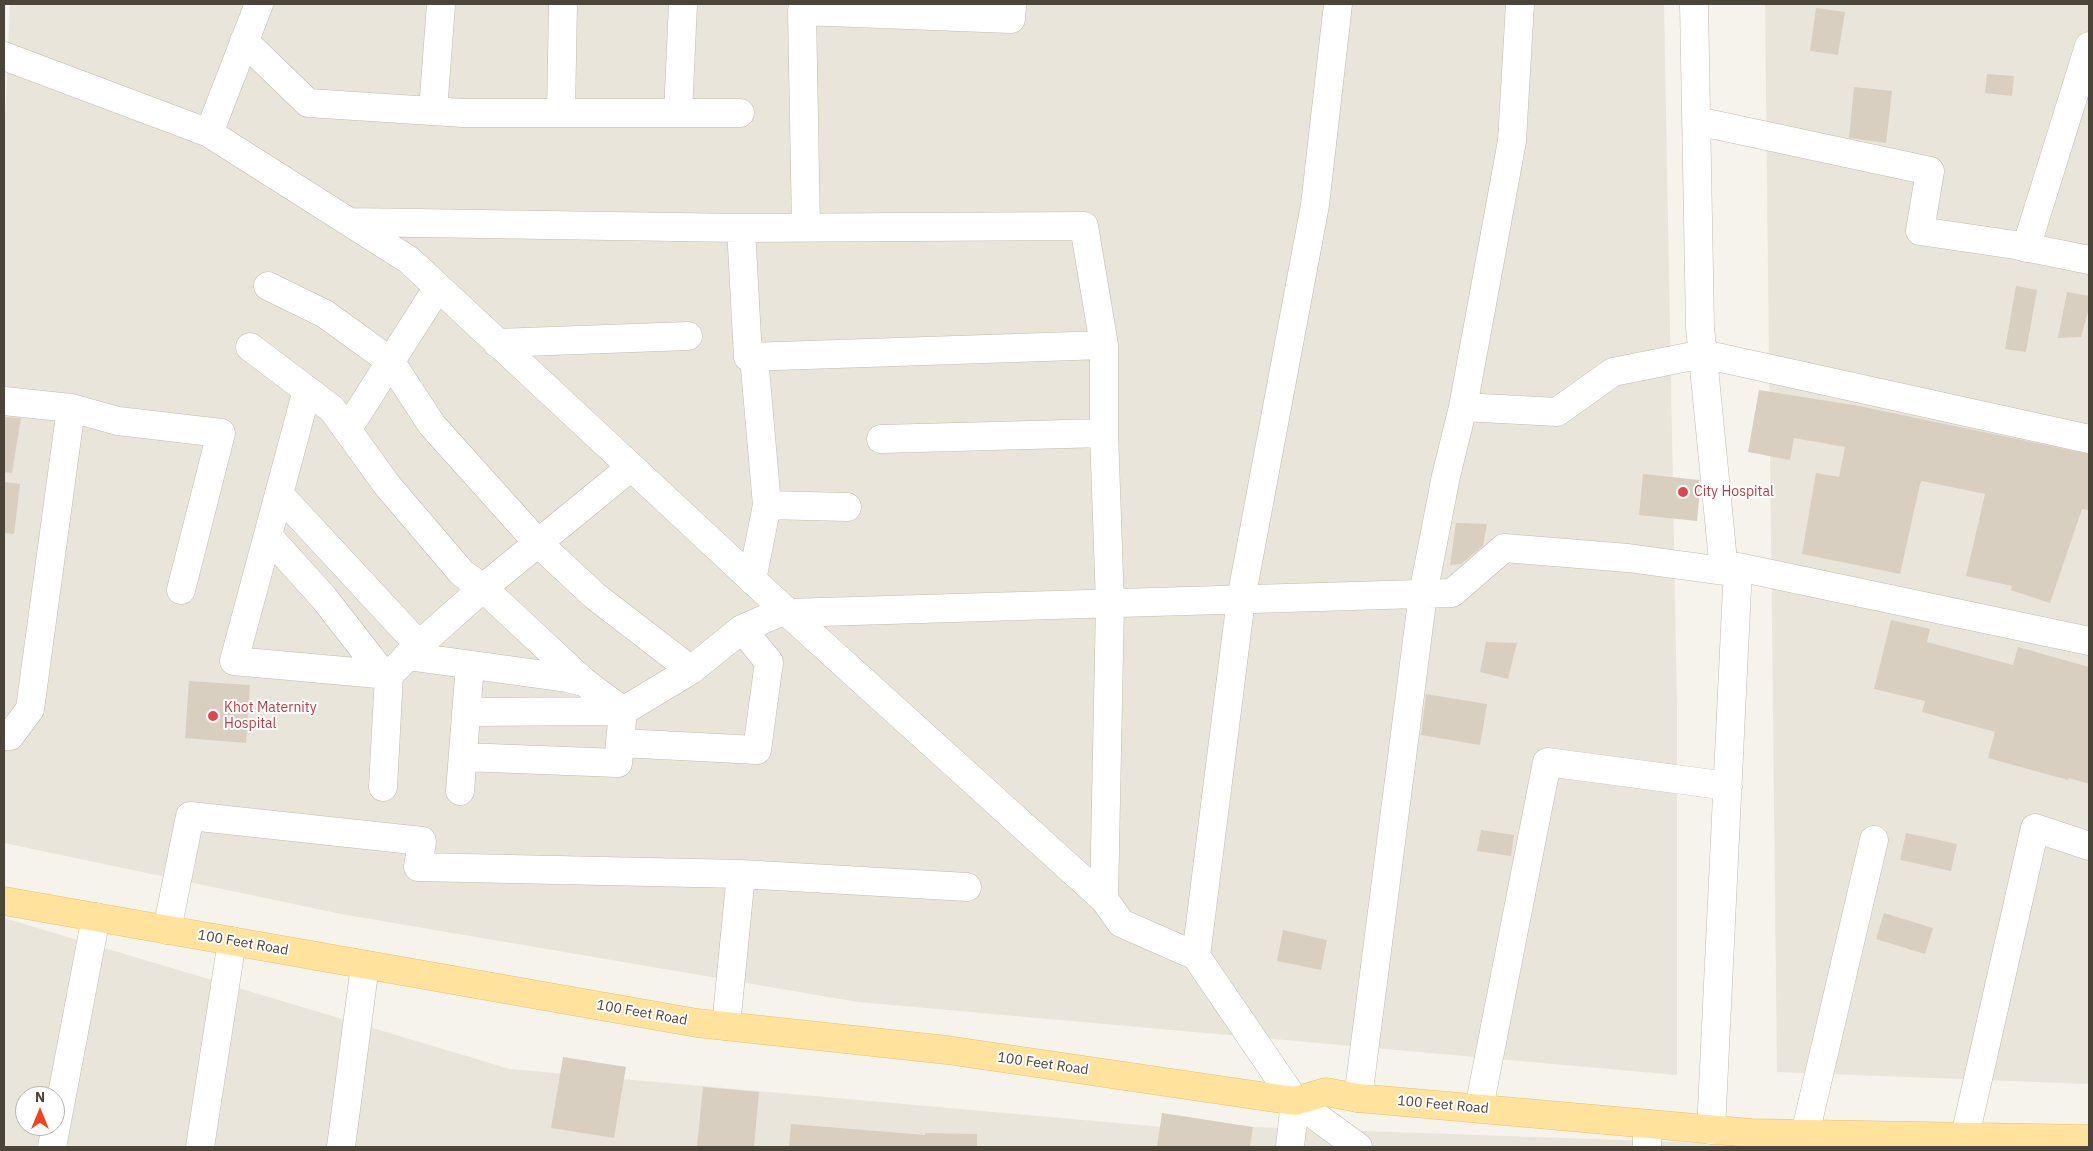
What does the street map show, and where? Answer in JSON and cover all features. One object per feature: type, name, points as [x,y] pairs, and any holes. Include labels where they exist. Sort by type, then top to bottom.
[{"type":"main road","name":"100 Feet Road","points":[[4,901],[698,1023],[946,1050],[1295,1101],[1326,1092],[1358,1098],[1479,1108],[1647,1136],[1711,1130],[1963,1142],[2056,1143],[2089,1138]]},
{"type":"street","points":[[209,133],[260,4]]},
{"type":"street","points":[[433,111],[441,4]]},
{"type":"street","points":[[561,113],[563,4]]},
{"type":"street","points":[[678,113],[684,4]]},
{"type":"street","points":[[806,228],[802,11],[1011,19],[1012,4]]},
{"type":"street","points":[[1196,956],[1241,600],[1315,205],[1338,4]]},
{"type":"street","points":[[1358,1098],[1423,594],[1446,476],[1463,407],[1512,141],[1520,4]]},
{"type":"street","points":[[1694,4],[1700,327],[1731,569],[1728,786],[1711,1130]]},
{"type":"street","points":[[244,42],[308,103],[433,111],[740,113]]},
{"type":"street","points":[[2026,248],[2081,101],[2089,46]]},
{"type":"street","points":[[4,56],[209,133],[409,260],[786,612],[1104,899],[1120,923],[1196,956],[1295,1101],[1358,1147]]},
{"type":"street","points":[[1697,121],[1930,171],[1920,231],[2089,260]]},
{"type":"street","points":[[350,222],[741,228],[1084,226],[1104,346],[1104,433],[1110,604],[1104,899]]},
{"type":"street","points":[[741,228],[748,357],[1104,346]]},
{"type":"street","points":[[268,286],[325,314],[390,361],[432,425],[538,544],[595,596],[691,670]]},
{"type":"street","points":[[347,430],[438,287]]},
{"type":"street","points":[[497,343],[688,336]]},
{"type":"street","points":[[250,347],[332,409],[387,485],[462,573],[483,588],[584,682],[624,711]]},
{"type":"street","points":[[1463,407],[1557,412],[1613,372],[1703,354],[2089,439]]},
{"type":"street","points":[[752,580],[767,505],[754,356]]},
{"type":"street","points":[[307,390],[234,661],[470,665],[584,682]]},
{"type":"street","points":[[4,401],[71,408],[118,421],[221,433],[181,590]]},
{"type":"street","points":[[4,736],[10,736],[30,709],[71,408]]},
{"type":"street","points":[[881,439],[1104,433]]},
{"type":"street","points":[[384,787],[399,663],[483,588],[631,467]]},
{"type":"street","points":[[279,494],[399,663]]},
{"type":"street","points":[[767,505],[848,507]]},
{"type":"street","points":[[268,536],[324,598],[399,663]]},
{"type":"street","points":[[466,712],[624,711],[691,670],[742,629],[786,612],[1452,593],[1504,548],[1731,569],[2089,641]]},
{"type":"street","points":[[621,743],[757,750],[769,662],[786,612]]},
{"type":"street","points":[[742,629],[769,662]]},
{"type":"street","points":[[460,791],[470,665]]},
{"type":"street","points":[[463,757],[618,763],[624,711]]},
{"type":"street","points":[[1479,1108],[1547,762],[1728,786]]},
{"type":"street","points":[[167,930],[190,816],[422,840],[418,867],[741,874],[966,887]]},
{"type":"street","points":[[1963,1142],[2035,828],[2089,846]]},
{"type":"street","points":[[1804,1134],[1874,840]]},
{"type":"street","points":[[726,1026],[741,874]]},
{"type":"street","points":[[52,1147],[96,917]]},
{"type":"street","points":[[200,1147],[232,941]]},
{"type":"street","points":[[341,1147],[365,965]]},
{"type":"street","points":[[1290,1147],[1295,1101]]},
{"type":"shaded area","points":[[10,4],[1664,4],[1677,703],[1677,1075],[858,1002],[341,914],[4,843],[4,144]]},
{"type":"shaded area","points":[[1765,4],[2089,4],[2089,1084],[1777,1072]]},
{"type":"shaded area","points":[[4,918],[510,1069],[1219,1132],[1253,1127],[1817,1147],[4,1147]]},
{"type":"building","points":[[1816,8],[1845,12],[1838,55],[1810,51]]},
{"type":"building","points":[[1987,74],[2014,76],[2012,96],[1985,93]]},
{"type":"building","points":[[1854,87],[1892,91],[1886,143],[1849,138]]},
{"type":"building","points":[[2016,286],[2037,290],[2026,352],[2005,349]]},
{"type":"building","points":[[2067,292],[2089,296],[2089,308],[2081,337],[2058,338]]},
{"type":"building","points":[[1759,390],[1859,406],[2089,454],[2089,510],[2082,509],[2050,603],[2011,590],[2012,586],[1966,576],[1985,494],[1922,481],[1900,574],[1802,554],[1816,473],[1839,477],[1845,447],[1794,438],[1790,460],[1748,452]]},
{"type":"building","points":[[4,417],[21,418],[12,473],[4,472]]},
{"type":"building","points":[[1643,474],[1699,480],[1697,521],[1639,515]]},
{"type":"building","points":[[4,482],[20,484],[14,534],[4,533]]},
{"type":"building","points":[[1456,523],[1487,524],[1483,546],[1461,564],[1450,565]]},
{"type":"building","points":[[1891,620],[1930,629],[1927,642],[2013,665],[2018,647],[2089,667],[2089,784],[1988,758],[1995,732],[1922,712],[1925,701],[1874,689]]},
{"type":"building","points":[[1486,642],[1517,643],[1508,679],[1480,672]]},
{"type":"building","points":[[189,681],[250,685],[246,743],[185,738]]},
{"type":"building","points":[[1426,694],[1487,704],[1480,745],[1421,735]]},
{"type":"building","points":[[1481,830],[1514,835],[1511,856],[1477,851]]},
{"type":"building","points":[[1906,833],[1957,844],[1951,871],[1900,860]]},
{"type":"building","points":[[1884,913],[1933,928],[1925,954],[1876,939]]},
{"type":"building","points":[[1283,930],[1327,940],[1321,970],[1277,961]]},
{"type":"building","points":[[563,1057],[626,1067],[614,1138],[551,1128]]},
{"type":"building","points":[[703,1087],[759,1092],[754,1147],[697,1147]]},
{"type":"building","points":[[1162,1113],[1253,1127],[1250,1147],[1157,1147]]},
{"type":"building","points":[[791,1124],[925,1135],[925,1133],[977,1134],[977,1147],[789,1147]]},
{"type":"place","name":"City Hospital","points":[[1683,492]]},
{"type":"place","name":"Khot Maternity Hospital","points":[[213,716]]}]
